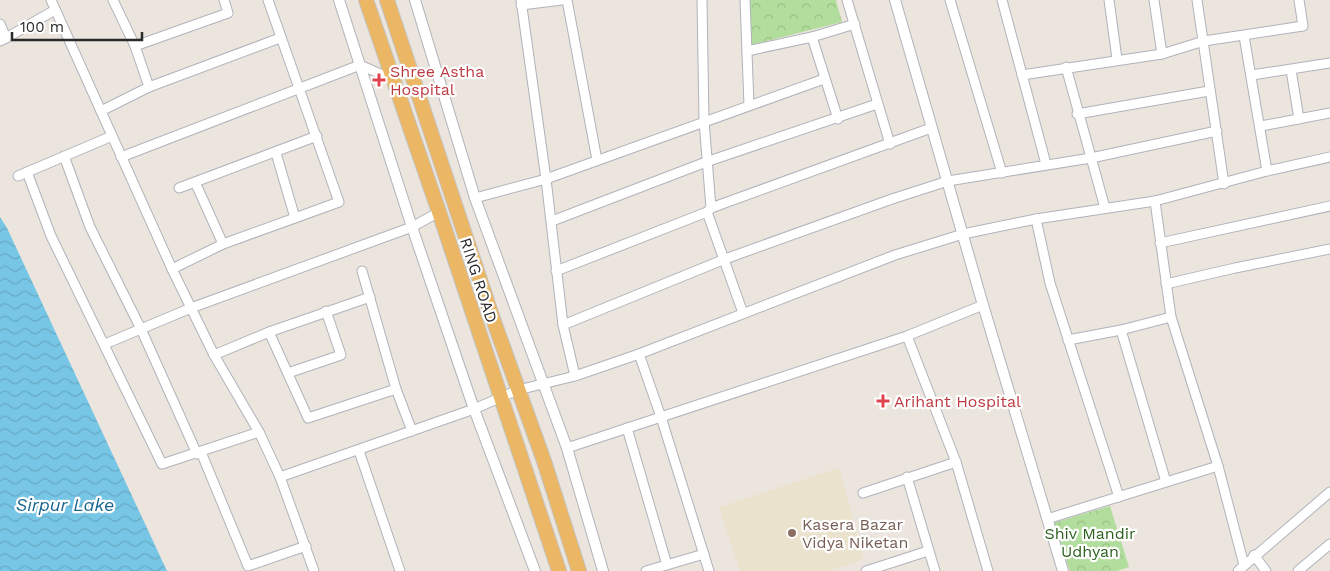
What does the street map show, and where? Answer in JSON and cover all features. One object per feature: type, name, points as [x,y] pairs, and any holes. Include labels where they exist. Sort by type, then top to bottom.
[{"type":"highway","name":"RING ROAD","points":[[366,0],[559,571]]},
{"type":"highway","name":"RING ROAD","points":[[387,0],[518,390],[544,461],[579,571]]},
{"type":"street","points":[[51,0],[172,269],[214,355],[259,432],[280,477],[314,571]]},
{"type":"street","points":[[113,0],[135,46],[149,88]]},
{"type":"street","points":[[135,46],[228,14],[224,0]]},
{"type":"street","points":[[172,269],[223,244],[339,202],[268,0]]},
{"type":"street","points":[[339,0],[412,227],[474,409],[535,571]]},
{"type":"street","points":[[415,0],[475,198],[567,448],[603,571]]},
{"type":"street","points":[[562,0],[521,3],[552,221],[563,325],[575,376]]},
{"type":"street","points":[[567,0],[597,160]]},
{"type":"street","points":[[702,0],[704,121],[709,210],[743,314]]},
{"type":"street","points":[[745,0],[750,105]]},
{"type":"street","points":[[847,0],[890,144]]},
{"type":"street","points":[[895,0],[983,305],[1064,571]]},
{"type":"street","points":[[950,0],[1002,173]]},
{"type":"street","points":[[1002,0],[1046,164]]},
{"type":"street","points":[[1109,0],[1117,59]]},
{"type":"street","points":[[1154,0],[1162,54]]},
{"type":"street","points":[[1197,0],[1224,184]]},
{"type":"street","points":[[1022,75],[1117,59],[1162,54],[1204,41],[1303,26],[1298,0]]},
{"type":"street","points":[[0,24],[3,40],[56,10]]},
{"type":"street","points":[[747,52],[812,37],[855,24]]},
{"type":"street","points":[[1244,36],[1267,171]]},
{"type":"street","points":[[812,37],[838,119]]},
{"type":"street","points":[[100,110],[149,88],[280,38]]},
{"type":"street","points":[[1252,75],[1330,62]]},
{"type":"street","points":[[122,158],[360,65],[392,79]]},
{"type":"street","points":[[1066,67],[1105,208]]},
{"type":"street","points":[[1291,70],[1299,120]]},
{"type":"street","points":[[475,198],[546,179],[824,79]]},
{"type":"street","points":[[1078,114],[1209,91]]},
{"type":"street","points":[[552,221],[706,162],[878,104]]},
{"type":"street","points":[[1260,126],[1330,113]]},
{"type":"street","points":[[556,270],[709,210],[932,128]]},
{"type":"street","points":[[563,325],[725,259],[892,198],[948,181],[1091,158],[1217,131]]},
{"type":"street","points":[[18,176],[112,136]]},
{"type":"street","points":[[179,188],[317,136]]},
{"type":"street","points":[[276,153],[296,218]]},
{"type":"street","points":[[64,156],[90,227],[141,329],[199,453],[249,569],[306,546]]},
{"type":"street","points":[[280,477],[359,451],[474,409],[518,390],[575,376],[639,354],[895,255],[963,234],[1036,218],[1155,201],[1267,171],[1330,157]]},
{"type":"street","points":[[27,172],[51,236],[162,464],[259,432]]},
{"type":"street","points":[[195,182],[223,244]]},
{"type":"street","points":[[1155,201],[1171,317],[1218,466],[1241,568]]},
{"type":"street","points":[[1160,243],[1330,206]]},
{"type":"street","points":[[105,344],[191,308],[412,227],[439,212]]},
{"type":"street","points":[[1036,218],[1050,283],[1119,497]]},
{"type":"street","points":[[1166,284],[1330,249]]},
{"type":"street","points":[[362,271],[396,389],[412,431]]},
{"type":"street","points":[[214,355],[269,332],[370,297]]},
{"type":"street","points":[[567,448],[907,336],[983,305]]},
{"type":"street","points":[[288,373],[341,355],[326,311]]},
{"type":"street","points":[[1068,340],[1121,330],[1171,317]]},
{"type":"street","points":[[1121,330],[1166,482]]},
{"type":"street","points":[[269,332],[308,418],[396,389]]},
{"type":"street","points":[[907,336],[956,462],[988,571]]},
{"type":"street","points":[[639,354],[661,416],[708,571]]},
{"type":"street","points":[[626,428],[667,565]]},
{"type":"street","points":[[359,451],[400,571]]},
{"type":"street","points":[[863,493],[956,462]]},
{"type":"street","points":[[1047,519],[1218,466]]},
{"type":"street","points":[[907,477],[935,571]]},
{"type":"street","points":[[1241,568],[1330,492]]},
{"type":"street","points":[[1298,571],[1330,544]]},
{"type":"street","points":[[866,571],[928,551]]},
{"type":"street","points":[[646,571],[704,554]]},
{"type":"street","points":[[1254,555],[1266,571]]},
{"type":"shaded area","name":"Kasera Bazar Vidya Niketan","points":[[839,468],[864,559],[829,571],[740,571],[719,507]]},
{"type":"green space","points":[[749,0],[836,0],[842,22],[751,45]]},
{"type":"green space","name":"Shiv Mandir Udhyan","points":[[1110,506],[1129,567],[1117,571],[1070,571],[1053,523]]},
{"type":"water","name":"Sirpur Lake","points":[[0,217],[7,228],[167,571],[0,571]]},
{"type":"place","name":"Shree Astha Hospital","points":[[379,80]]},
{"type":"place","name":"Arihant Hospital","points":[[883,401]]},
{"type":"place","name":"Kasera Bazar Vidya Niketan","points":[[792,533]]}]
